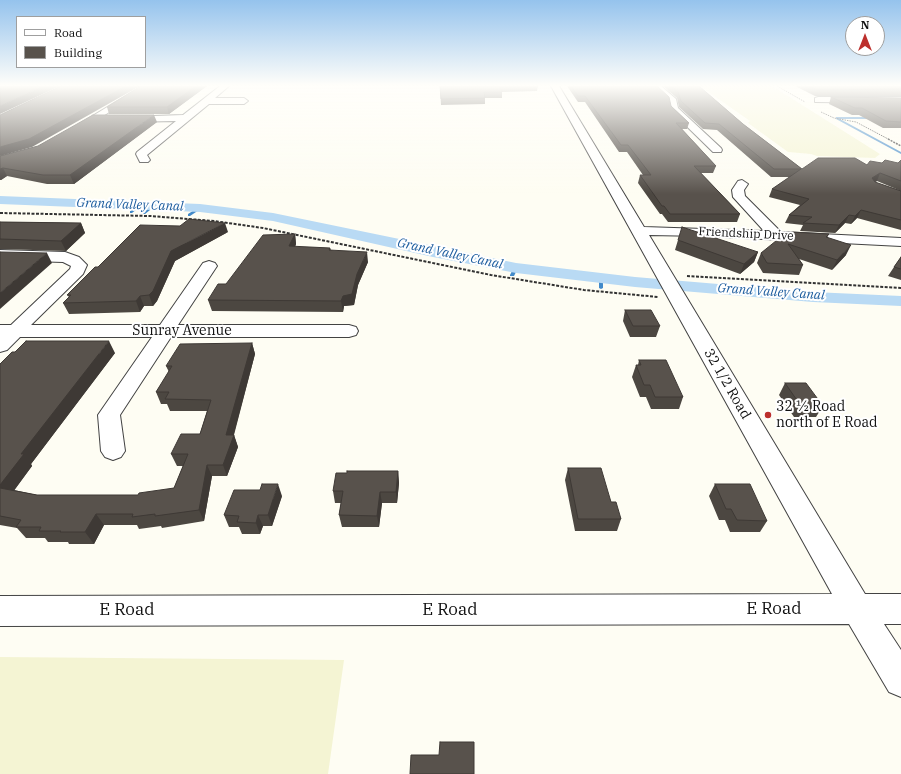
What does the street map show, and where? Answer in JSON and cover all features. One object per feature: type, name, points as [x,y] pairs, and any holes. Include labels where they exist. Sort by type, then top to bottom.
[{"type":"street","points":[[67,134],[88,122]]},
{"type":"street","points":[[144,160],[140,154],[180,122]]},
{"type":"street","name":"32 1/2 Road","points":[[576,122],[856,609],[901,680]]},
{"type":"street","points":[[688,122],[717,150]]},
{"type":"street","points":[[742,184],[738,190],[739,197],[777,236]]},
{"type":"street","name":"Friendship Drive","points":[[639,231],[901,242]]},
{"type":"street","points":[[0,255],[65,257],[74,260],[79,265],[77,272],[7,331],[0,346]]},
{"type":"street","points":[[113,451],[109,415],[210,266]]},
{"type":"street","name":"Sunray Avenue","points":[[7,331],[349,331]]},
{"type":"street","name":"E Road","points":[[0,611],[901,609]]},
{"type":"path","points":[[856,122],[901,146]]},
{"type":"path","points":[[0,213],[150,216],[214,221],[263,228],[491,275],[584,290],[678,300]]},
{"type":"path","points":[[687,276],[901,288]]},
{"type":"green space","points":[[829,122],[880,154],[875,158],[817,156],[788,152],[748,123]]},
{"type":"green space","points":[[0,657],[344,660],[328,774],[0,774]]},
{"type":"building","points":[[0,122],[60,122],[29,139],[0,147]]},
{"type":"building","points":[[80,122],[144,122],[70,175],[43,175],[3,168],[0,169],[0,156],[38,146]]},
{"type":"building","points":[[604,122],[688,122],[689,123],[676,123],[716,166],[694,166],[740,214],[670,214],[664,206],[662,206],[640,175],[651,175],[628,145],[621,145]]},
{"type":"building","points":[[704,122],[741,122],[802,169],[818,158],[855,158],[867,165],[870,161],[882,163],[885,160],[898,163],[901,160],[901,181],[880,173],[872,178],[875,182],[901,191],[901,220],[861,210],[855,216],[849,215],[839,225],[803,223],[812,217],[789,215],[809,199],[772,189],[801,169],[774,169],[719,124]]},
{"type":"building","points":[[189,219],[225,223],[171,251],[153,291],[149,295],[140,296],[136,301],[63,303],[71,295],[67,295],[95,267],[98,267],[140,225],[180,226]]},
{"type":"building","points":[[0,222],[81,223],[61,241],[0,239]]},
{"type":"building","points":[[682,227],[758,252],[744,264],[678,240]]},
{"type":"building","points":[[790,232],[829,234],[826,237],[851,245],[837,260],[788,244],[803,265],[767,263],[761,253],[782,236],[783,238]]},
{"type":"building","points":[[295,234],[289,246],[367,252],[357,274],[352,294],[343,296],[341,301],[208,300],[218,284],[226,284],[263,235]]},
{"type":"building","points":[[0,252],[47,253],[0,293]]},
{"type":"building","points":[[901,257],[901,269],[894,267]]},
{"type":"building","points":[[625,310],[651,310],[660,326],[633,326]]},
{"type":"building","points":[[26,341],[109,341],[21,454],[24,454],[0,485],[0,364]]},
{"type":"building","points":[[252,343],[226,435],[234,435],[223,465],[207,465],[199,510],[155,516],[155,514],[132,517],[133,514],[96,514],[85,532],[39,531],[41,527],[16,527],[21,520],[0,516],[0,488],[37,495],[138,495],[139,493],[174,488],[188,454],[171,454],[181,434],[200,434],[211,400],[165,399],[169,392],[156,392],[172,366],[166,366],[180,344]]},
{"type":"building","points":[[639,360],[666,360],[683,397],[655,397],[650,385],[644,385],[636,365],[641,365]]},
{"type":"building","points":[[785,383],[806,383],[823,406],[801,406]]},
{"type":"building","points":[[568,468],[601,468],[611,502],[616,502],[621,519],[578,519]]},
{"type":"building","points":[[347,471],[398,471],[396,492],[380,492],[377,516],[339,515],[343,491],[333,491],[336,473],[347,473]]},
{"type":"building","points":[[262,484],[278,484],[268,515],[258,515],[256,523],[237,522],[239,516],[224,515],[234,490],[260,490]]},
{"type":"building","points":[[715,484],[750,484],[767,521],[737,520],[731,509],[726,509]]},
{"type":"building","points":[[440,742],[474,742],[474,774],[410,774],[411,755],[439,755]]},
{"type":"waterway","points":[[845,122],[901,153]]},
{"type":"waterway","name":"Grand Valley Canal","points":[[0,200],[200,208],[273,217],[433,252],[516,268],[635,282],[813,297],[901,301]]},
{"type":"waterway","name":"Grand Valley Canal","points":[[131,212],[140,205]]},
{"type":"waterway","name":"Grand Valley Canal","points":[[144,213],[153,206]]},
{"type":"waterway","name":"Grand Valley Canal","points":[[189,215],[200,208]]},
{"type":"waterway","name":"Grand Valley Canal","points":[[512,275],[516,268]]},
{"type":"waterway","points":[[601,278],[601,288]]},
{"type":"place","name":"32 ½ Road north of E Road","points":[[768,415]]}]
